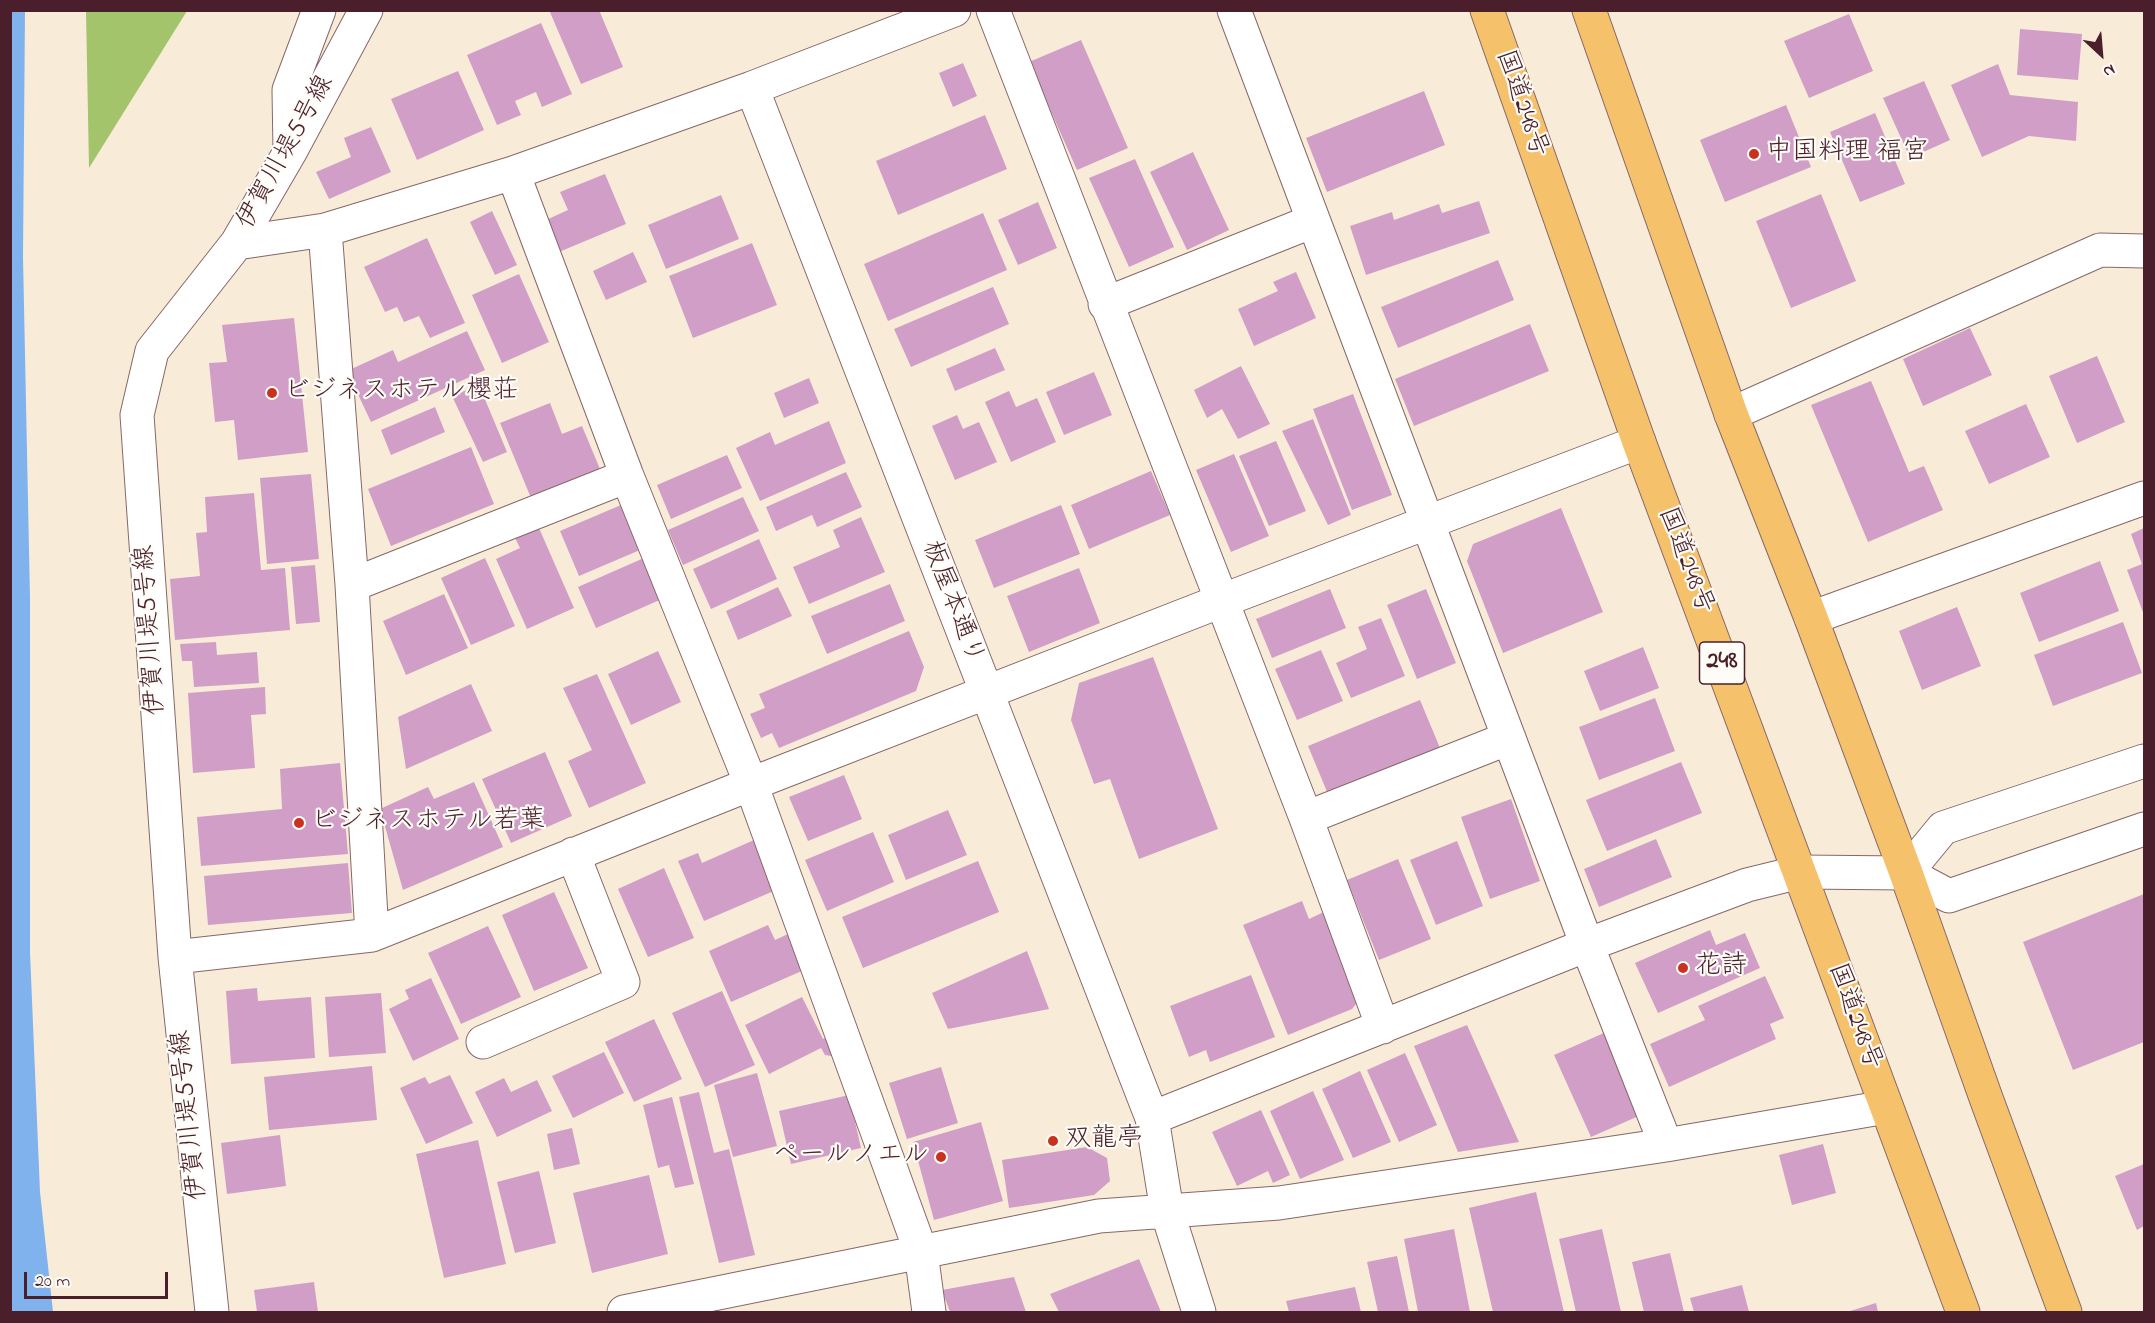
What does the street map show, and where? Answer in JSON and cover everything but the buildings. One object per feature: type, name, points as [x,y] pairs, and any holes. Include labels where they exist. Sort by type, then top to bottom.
[{"type":"highway","name":"国道248号","points":[[1487,10],[1639,442],[1963,1312]]},
{"type":"highway","points":[[1589,10],[1731,414],[1811,618],[1906,873],[2065,1312]]},
{"type":"street","points":[[290,152],[289,90],[319,10]]},
{"type":"street","name":"伊賀川堤5号線","points":[[212,1312],[175,957],[137,415],[152,351],[237,243],[290,152],[366,10]]},
{"type":"street","points":[[237,243],[325,230],[513,173],[752,88],[954,10]]},
{"type":"street","points":[[993,10],[1306,818],[1383,1027]]},
{"type":"street","points":[[1234,10],[1587,945],[1666,1145]]},
{"type":"street","name":"板屋本通り","points":[[752,88],[1152,1118],[1167,1211]]},
{"type":"street","points":[[513,173],[627,476],[751,784],[921,1252],[929,1312]]},
{"type":"street","points":[[1105,304],[1312,221]]},
{"type":"street","points":[[325,230],[352,585],[372,935]]},
{"type":"street","points":[[1731,414],[2100,250],[2145,251]]},
{"type":"street","points":[[175,957],[372,935],[1221,601],[1639,442]]},
{"type":"street","points":[[352,585],[627,476]]},
{"type":"street","points":[[1811,618],[2145,498]]},
{"type":"street","points":[[1306,818],[1509,738]]},
{"type":"street","points":[[1906,873],[1943,828],[2145,760]]},
{"type":"street","points":[[1152,1118],[1587,945],[1747,885],[1800,872],[1906,873],[1949,896],[2145,829]]},
{"type":"street","points":[[483,1042],[623,982],[573,854]]},
{"type":"street","points":[[624,1312],[1099,1216],[1279,1203],[1666,1145],[1886,1107]]},
{"type":"street","points":[[1167,1211],[1199,1312]]},
{"type":"green space","points":[[86,11],[187,11],[89,168]]},
{"type":"water","points":[[10,11],[25,11],[23,257],[30,598],[30,952],[40,1192],[53,1312],[10,1312]]},
{"type":"place","name":"中国料理 福宮","points":[[1754,154]]},
{"type":"place","name":"ビジネスホテル櫻荘","points":[[272,393]]},
{"type":"place","name":"ビジネスホテル若葉","points":[[299,823]]},
{"type":"place","name":"花詩","points":[[1683,968]]},
{"type":"place","name":"双龍亭","points":[[1053,1141]]},
{"type":"place","name":"ペールノエル","points":[[941,1157]]}]
